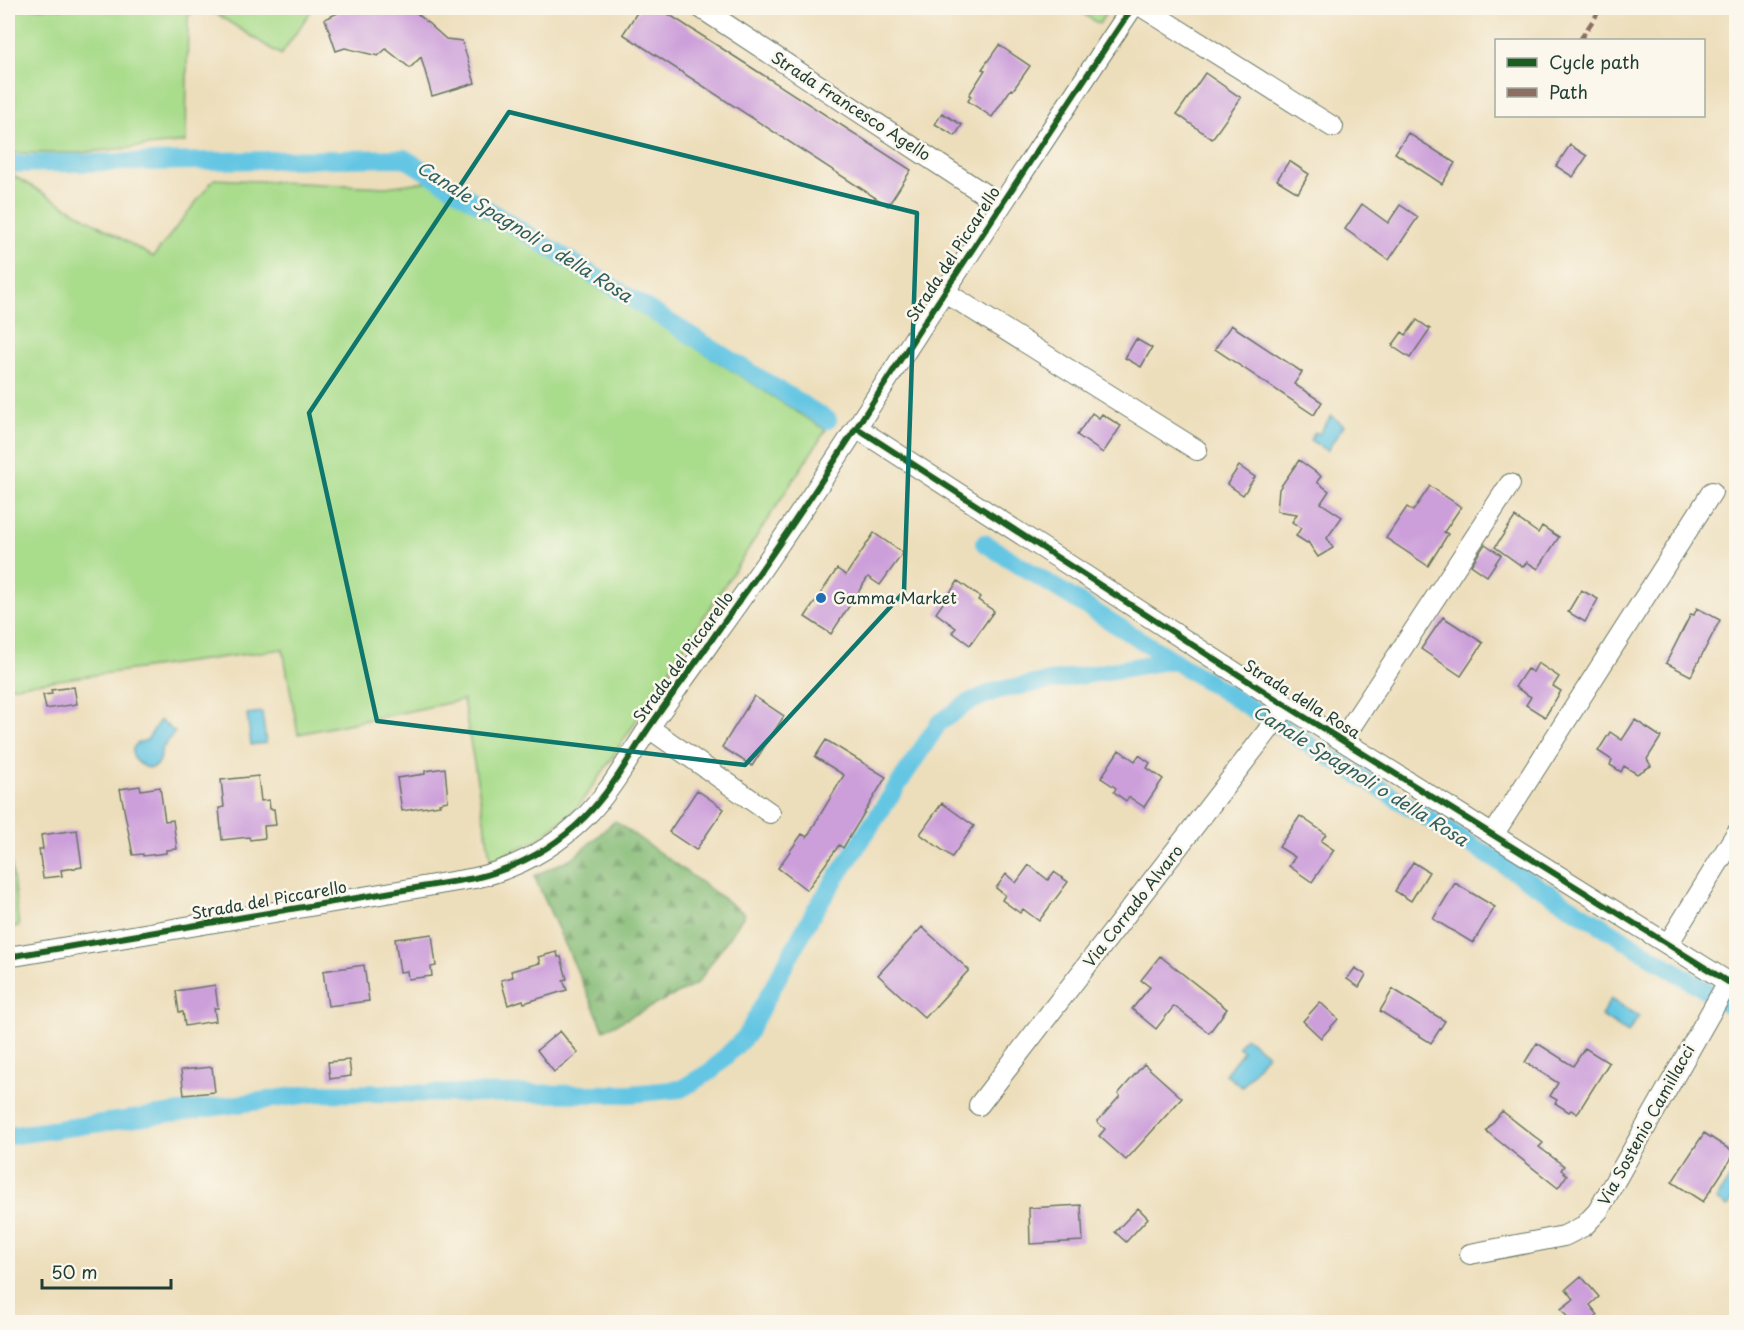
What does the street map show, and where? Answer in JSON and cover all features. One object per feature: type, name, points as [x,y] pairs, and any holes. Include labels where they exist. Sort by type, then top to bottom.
[{"type":"street","name":"Strada Francesco Agello","points":[[701,8],[1001,205]]},
{"type":"street","name":"Strada del Piccarello","points":[[8,957],[463,880],[522,863],[544,851],[583,819],[606,792],[747,591],[1132,8]]},
{"type":"street","points":[[1144,8],[1333,127]]},
{"type":"street","points":[[945,292],[1197,450]]},
{"type":"street","name":"Strada della Rosa","points":[[856,428],[1287,706],[1732,984]]},
{"type":"street","points":[[1342,740],[1510,484]]},
{"type":"street","points":[[1493,835],[1712,492]]},
{"type":"street","name":"Via Corrado Alvaro","points":[[979,1105],[1287,706]]},
{"type":"street","points":[[649,728],[770,813]]},
{"type":"street","points":[[1668,944],[1737,834]]},
{"type":"street","name":"Via Sostenio Camillacci","points":[[1470,1254],[1564,1236],[1579,1230],[1588,1222],[1598,1211],[1709,1014],[1732,984]]},
{"type":"highlighted area","points":[[509,112],[917,213],[904,592],[745,765],[377,721],[309,413]]},
{"type":"green space","points":[[8,8],[200,8],[188,16],[186,142],[79,153],[13,153],[14,176],[153,257],[214,179],[386,187],[430,181],[826,430],[604,770],[576,809],[538,839],[491,861],[463,700],[298,734],[283,649],[8,687]]},
{"type":"green space","points":[[207,8],[313,8],[281,55]]},
{"type":"green space","points":[[1074,8],[1109,8],[1099,24]]},
{"type":"green space","points":[[615,821],[745,914],[697,984],[604,1030],[534,876],[574,857]]},
{"type":"green space","points":[[8,837],[19,926],[8,928]]},
{"type":"water","points":[[1331,416],[1344,425],[1327,451],[1310,440],[1315,432],[1319,434]]},
{"type":"water","points":[[262,712],[266,743],[251,745],[247,714]]},
{"type":"water","points":[[160,720],[175,732],[161,750],[159,762],[154,767],[147,767],[134,758],[133,751],[136,745],[147,740]]},
{"type":"water","points":[[1611,999],[1639,1016],[1628,1033],[1601,1016]]},
{"type":"water","points":[[1245,1037],[1267,1054],[1242,1087],[1225,1074],[1243,1051],[1238,1047]]},
{"type":"water","points":[[1730,1177],[1736,1181],[1736,1193],[1728,1207],[1716,1200]]},
{"type":"building","points":[[339,8],[369,8],[393,14],[399,8],[411,8],[446,39],[462,41],[475,83],[432,96],[421,57],[410,68],[386,49],[378,56],[345,48],[336,51],[325,19],[338,13]]},
{"type":"building","points":[[640,8],[659,8],[911,170],[888,206],[623,34]]},
{"type":"building","points":[[999,45],[1030,66],[992,117],[968,101],[971,96],[969,95],[985,70],[982,69]]},
{"type":"building","points":[[1205,73],[1241,98],[1212,139],[1177,114]]},
{"type":"building","points":[[942,113],[962,125],[955,136],[935,124]]},
{"type":"building","points":[[1408,133],[1455,163],[1442,184],[1395,153]]},
{"type":"building","points":[[1570,145],[1587,156],[1573,177],[1556,166]]},
{"type":"building","points":[[1289,161],[1309,174],[1298,193],[1277,180]]},
{"type":"building","points":[[1362,204],[1388,223],[1400,205],[1418,217],[1389,260],[1345,229]]},
{"type":"building","points":[[1417,320],[1430,329],[1410,358],[1392,346],[1402,332],[1406,335]]},
{"type":"building","points":[[1231,325],[1302,372],[1294,384],[1322,402],[1314,415],[1215,349]]},
{"type":"building","points":[[1136,339],[1152,348],[1141,367],[1125,358]]},
{"type":"building","points":[[1092,413],[1099,418],[1102,414],[1121,426],[1103,453],[1077,435]]},
{"type":"building","points":[[1299,460],[1321,476],[1317,482],[1329,491],[1321,503],[1342,517],[1327,538],[1333,548],[1318,557],[1308,542],[1296,536],[1301,528],[1292,522],[1297,514],[1277,511],[1279,489]]},
{"type":"building","points":[[1239,466],[1255,477],[1243,495],[1227,484]]},
{"type":"building","points":[[1430,486],[1461,507],[1444,532],[1448,534],[1428,566],[1386,538],[1407,507],[1413,511]]},
{"type":"building","points":[[1515,517],[1538,533],[1542,526],[1559,537],[1538,569],[1527,562],[1523,567],[1495,547]]},
{"type":"building","points":[[874,533],[903,553],[880,585],[868,577],[831,634],[805,617],[837,569],[846,575]]},
{"type":"building","points":[[1485,544],[1501,555],[1487,576],[1471,565]]},
{"type":"building","points":[[958,581],[994,611],[970,645],[952,632],[956,628],[936,613]]},
{"type":"building","points":[[1581,590],[1598,599],[1585,622],[1568,612]]},
{"type":"building","points":[[1697,608],[1720,620],[1691,676],[1666,663],[1691,614],[1694,615]]},
{"type":"building","points":[[1443,617],[1483,643],[1461,676],[1421,649]]},
{"type":"building","points":[[1538,663],[1559,677],[1553,686],[1561,691],[1545,717],[1526,705],[1531,697],[1515,687],[1527,669],[1533,672]]},
{"type":"building","points":[[74,687],[77,704],[46,709],[43,695],[52,694],[51,690]]},
{"type":"building","points":[[754,696],[784,716],[752,766],[722,747]]},
{"type":"building","points":[[1635,720],[1661,737],[1647,759],[1651,766],[1637,774],[1624,766],[1621,772],[1610,765],[1612,760],[1598,751],[1610,732],[1622,740]]},
{"type":"building","points":[[826,740],[886,777],[843,848],[839,845],[807,890],[778,868],[802,834],[807,837],[844,775],[815,757]]},
{"type":"building","points":[[1119,750],[1135,761],[1139,755],[1150,763],[1147,768],[1163,779],[1144,807],[1129,797],[1126,801],[1114,792],[1116,788],[1101,778]]},
{"type":"building","points":[[445,768],[448,801],[439,803],[440,805],[402,811],[397,778]]},
{"type":"building","points":[[258,776],[261,801],[269,800],[270,809],[274,809],[276,825],[264,826],[265,838],[222,840],[219,808],[224,807],[221,780]]},
{"type":"building","points":[[140,786],[141,790],[160,787],[165,821],[173,820],[177,849],[166,850],[166,853],[133,855],[120,789]]},
{"type":"building","points":[[697,790],[724,809],[696,850],[669,832]]},
{"type":"building","points":[[942,803],[974,826],[952,857],[920,834]]},
{"type":"building","points":[[1300,816],[1326,834],[1321,841],[1334,850],[1312,882],[1289,866],[1295,857],[1279,847]]},
{"type":"building","points":[[77,830],[82,867],[61,870],[62,876],[43,878],[39,849],[43,849],[41,835]]},
{"type":"building","points":[[1413,862],[1429,872],[1411,901],[1395,891]]},
{"type":"building","points":[[1029,865],[1048,880],[1054,872],[1068,882],[1039,921],[1023,909],[1020,913],[1002,900],[1005,895],[996,888],[1006,874],[1016,883]]},
{"type":"building","points":[[1455,883],[1495,907],[1473,943],[1433,919]]},
{"type":"building","points":[[922,927],[969,970],[925,1018],[878,975]]},
{"type":"building","points":[[432,934],[436,966],[431,967],[432,976],[408,979],[407,971],[400,972],[395,939]]},
{"type":"building","points":[[557,952],[558,957],[561,957],[567,979],[563,980],[567,990],[524,1003],[523,1000],[508,1005],[501,980],[513,977],[511,971],[540,963],[538,957]]},
{"type":"building","points":[[1160,956],[1227,1009],[1209,1033],[1174,1006],[1156,1029],[1132,1009],[1150,987],[1141,980]]},
{"type":"building","points":[[364,965],[369,1001],[328,1006],[323,971]]},
{"type":"building","points":[[1355,968],[1366,975],[1359,987],[1347,979]]},
{"type":"building","points":[[215,985],[218,1008],[214,1008],[216,1021],[185,1026],[183,1012],[179,1012],[176,991]]},
{"type":"building","points":[[1393,989],[1445,1021],[1431,1043],[1380,1011]]},
{"type":"building","points":[[1320,1002],[1338,1019],[1321,1038],[1303,1021]]},
{"type":"building","points":[[560,1031],[578,1053],[554,1072],[537,1050]]},
{"type":"building","points":[[1537,1043],[1573,1066],[1585,1048],[1609,1063],[1577,1114],[1555,1103],[1557,1100],[1550,1096],[1558,1083],[1525,1062]]},
{"type":"building","points":[[349,1060],[351,1076],[330,1079],[328,1062]]},
{"type":"building","points":[[1144,1064],[1182,1098],[1126,1160],[1099,1136],[1105,1129],[1097,1122]]},
{"type":"building","points":[[212,1067],[215,1092],[184,1095],[181,1070]]},
{"type":"building","points":[[1502,1111],[1543,1143],[1539,1147],[1564,1166],[1561,1170],[1567,1175],[1558,1188],[1486,1131]]},
{"type":"building","points":[[1704,1133],[1735,1153],[1703,1202],[1672,1182]]},
{"type":"building","points":[[1081,1205],[1083,1241],[1030,1244],[1029,1208]]},
{"type":"building","points":[[1138,1208],[1148,1218],[1126,1242],[1115,1232]]},
{"type":"building","points":[[1581,1276],[1599,1297],[1590,1305],[1598,1315],[1590,1323],[1572,1323],[1561,1309],[1574,1299],[1566,1289]]},
{"type":"waterway","name":"Canale Spagnoli o della Rosa","points":[[8,164],[404,158],[828,420]]},
{"type":"waterway","name":"Canale Spagnoli o della Rosa","points":[[984,543],[1736,1009]]},
{"type":"waterway","points":[[8,1136],[317,1093],[630,1094],[681,1089],[711,1071],[746,1036],[815,910],[939,723],[969,702],[998,690],[1174,660]]},
{"type":"marked path","points":[[1581,39],[1601,8]]},
{"type":"cycle path","points":[[8,957],[475,878],[506,869],[534,855],[573,828],[610,787],[655,719],[771,556],[1132,8]]},
{"type":"cycle path","points":[[857,428],[1287,706],[1736,987]]},
{"type":"place","name":"Gamma Market","points":[[821,598]]}]
